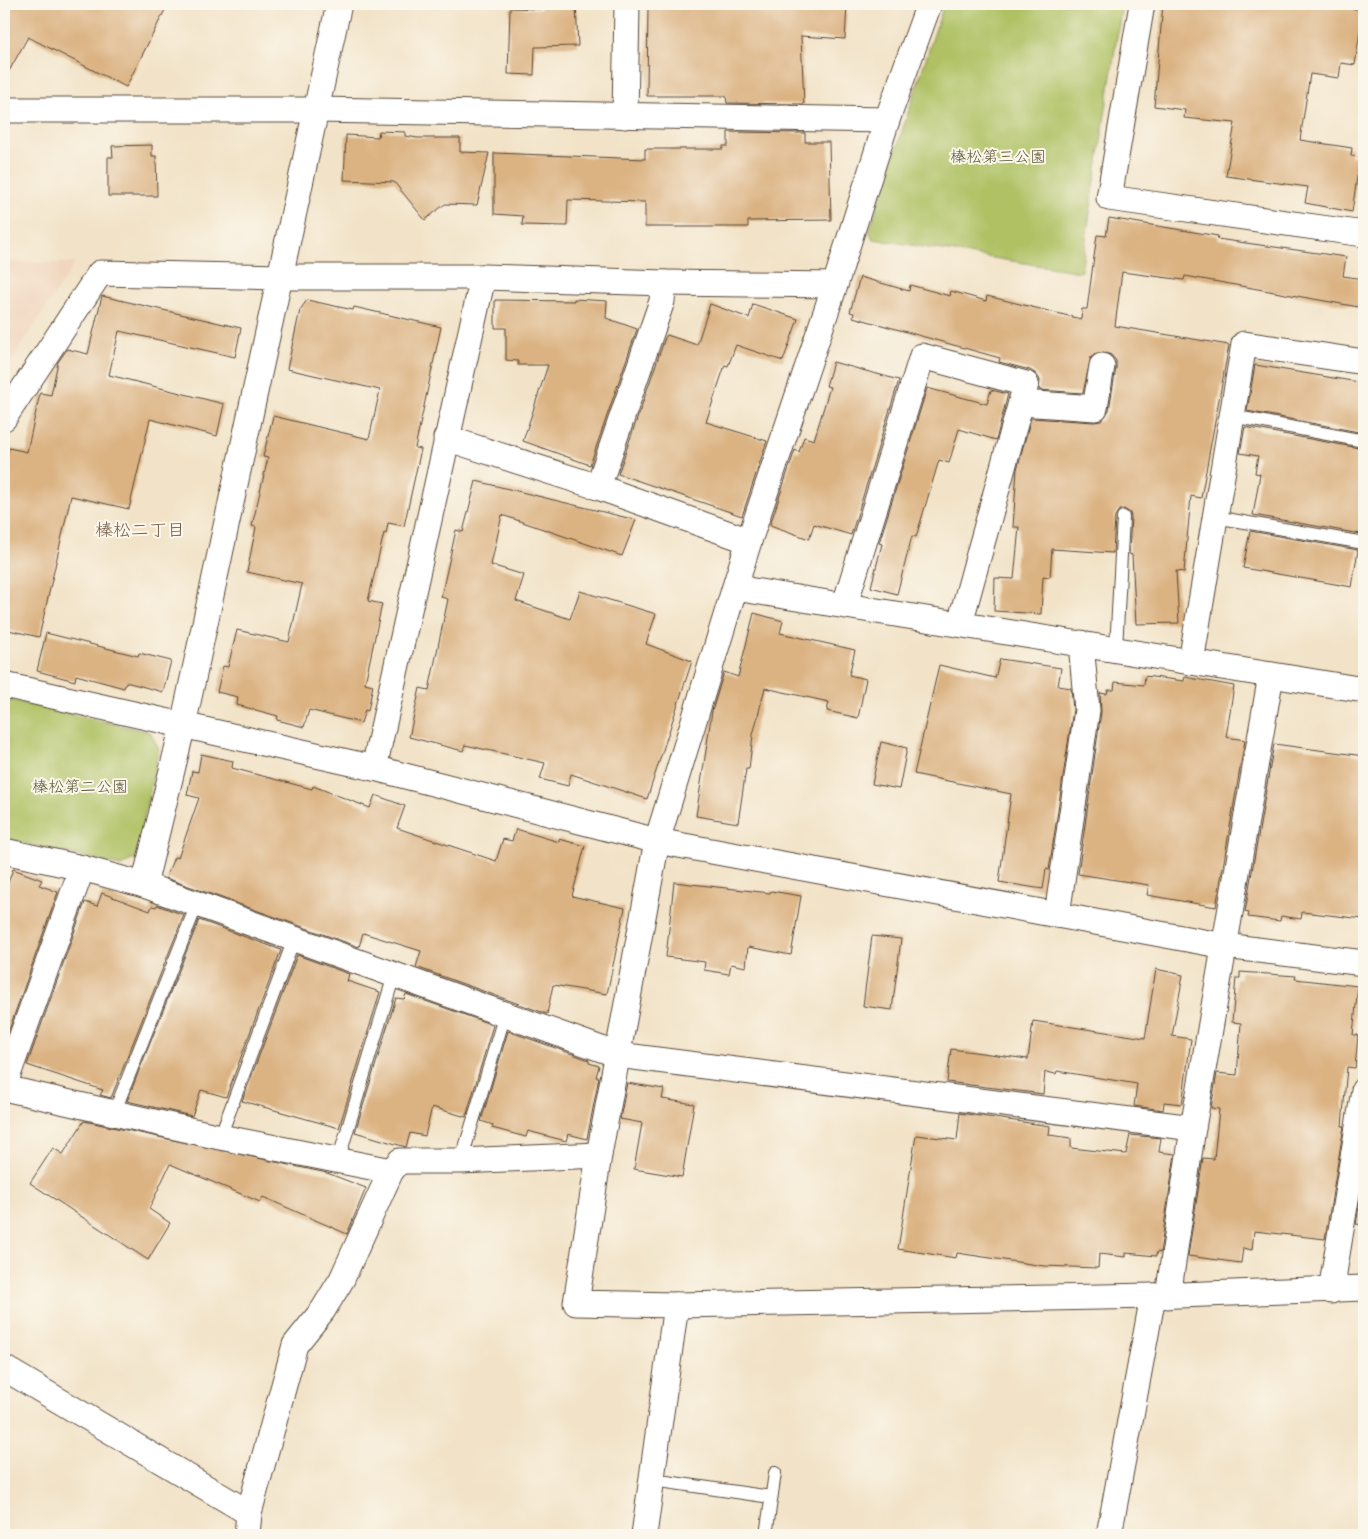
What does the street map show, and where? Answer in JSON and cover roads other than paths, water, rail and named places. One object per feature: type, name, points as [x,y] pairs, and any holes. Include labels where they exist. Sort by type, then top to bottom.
[{"type":"street","points":[[144,885],[183,725],[339,4]]},
{"type":"street","points":[[625,116],[627,4]]},
{"type":"street","points":[[929,4],[887,120],[835,285],[749,541],[658,840],[599,1155],[576,1303],[676,1305],[1161,1296],[1331,1291],[1364,1288]]},
{"type":"street","points":[[1142,4],[1109,198],[1364,234]]},
{"type":"street","points":[[4,110],[316,110],[887,120]]},
{"type":"street","points":[[4,418],[100,273],[281,277],[483,277],[664,283],[835,285]]},
{"type":"street","points":[[374,768],[483,277]]},
{"type":"street","points":[[598,487],[662,301],[664,283]]},
{"type":"street","points":[[1191,662],[1244,344],[1364,362]]},
{"type":"street","points":[[845,604],[922,356],[1026,384],[960,623]]},
{"type":"street","points":[[1021,403],[1095,408],[1102,366]]},
{"type":"street","points":[[446,438],[598,487],[749,541]]},
{"type":"street","points":[[736,588],[845,604],[1364,690]]},
{"type":"street","points":[[1057,915],[1088,710],[1081,643]]},
{"type":"street","points":[[1109,1535],[1161,1296],[1193,1128],[1271,675]]},
{"type":"street","points":[[4,685],[374,768],[658,840],[1225,946],[1364,962]]},
{"type":"street","points":[[4,851],[82,868],[144,885],[618,1055],[1193,1128]]},
{"type":"street","points":[[82,868],[4,1087],[220,1137],[391,1171]]},
{"type":"street","points":[[1331,1291],[1364,1090]]},
{"type":"street","points":[[4,1368],[248,1524],[295,1345],[323,1310],[342,1279],[391,1171],[400,1161],[461,1161],[599,1155]]},
{"type":"street","points":[[644,1535],[676,1305]]},
{"type":"lane","points":[[1232,416],[1364,440]]},
{"type":"lane","points":[[1116,649],[1123,517]]},
{"type":"lane","points":[[1215,517],[1364,543]]},
{"type":"lane","points":[[114,1112],[197,904]]},
{"type":"lane","points":[[220,1137],[294,939]]},
{"type":"lane","points":[[338,1161],[394,975]]},
{"type":"lane","points":[[461,1161],[505,1014]]},
{"type":"lane","points":[[766,1535],[775,1473]]},
{"type":"lane","points":[[653,1480],[771,1497]]},
{"type":"district","name":"榛松二丁目","points":[[140,530]]},
{"type":"park label","name":"榛松第三公園","points":[[998,156]]},
{"type":"park label","name":"榛松第二公園","points":[[80,786]]}]
